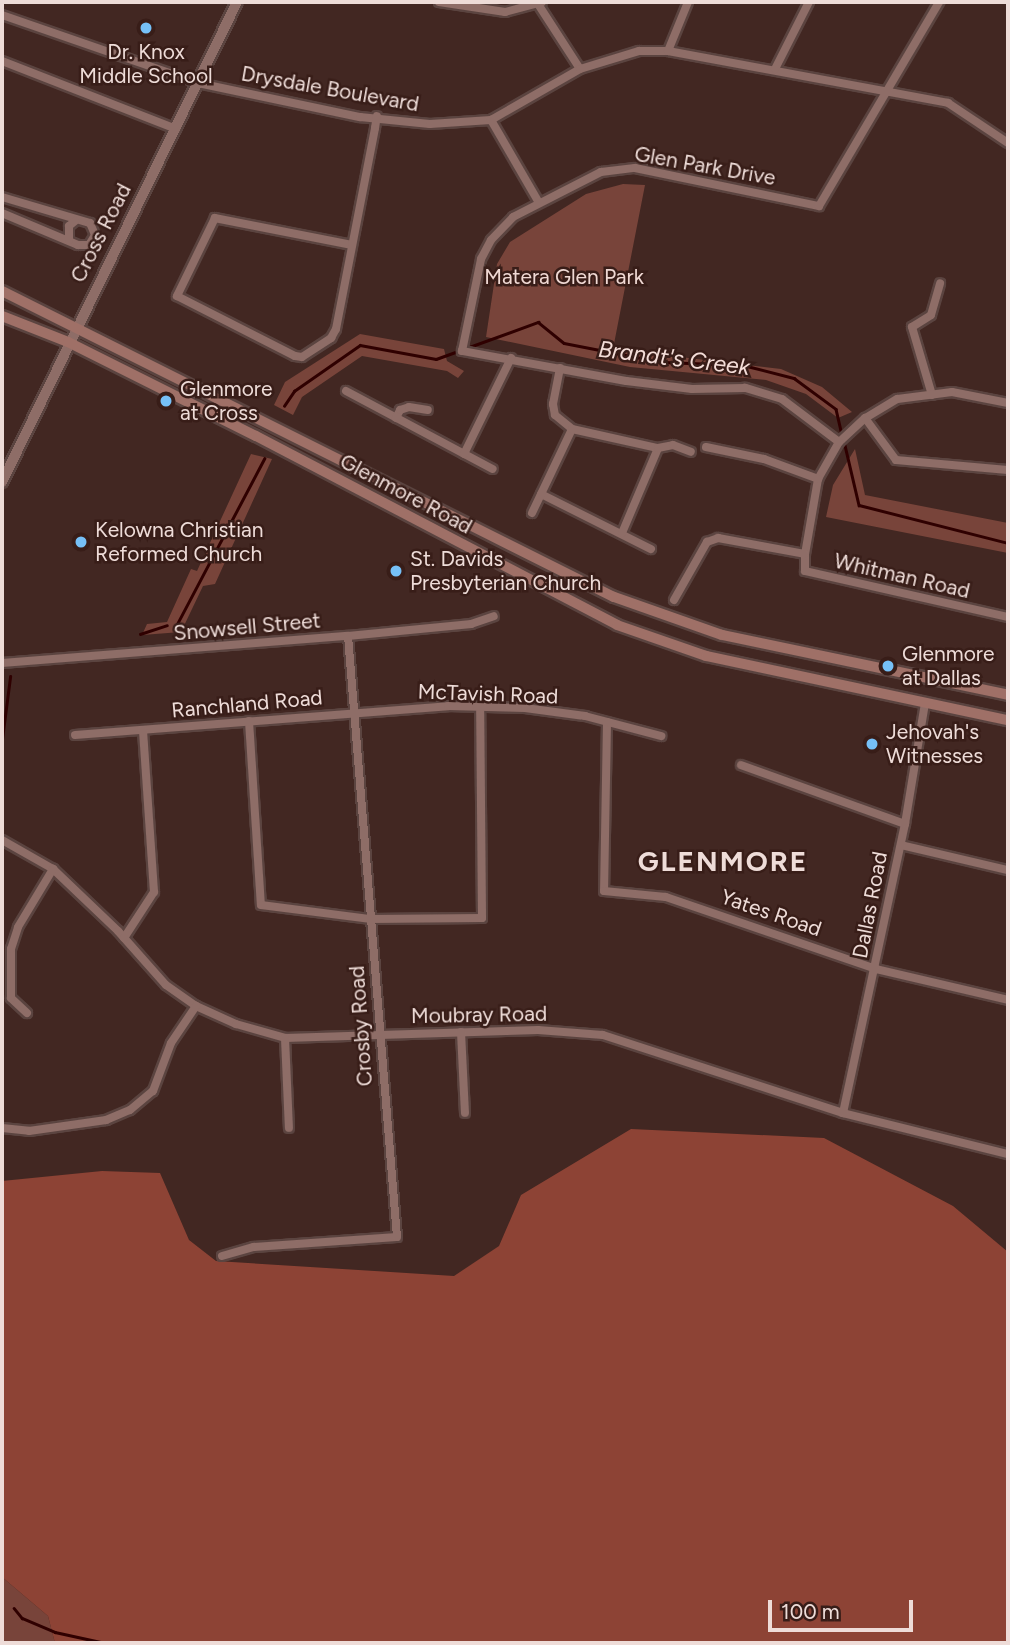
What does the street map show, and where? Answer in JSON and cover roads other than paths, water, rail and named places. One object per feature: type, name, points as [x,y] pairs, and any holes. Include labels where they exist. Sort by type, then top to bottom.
[{"type":"main road","name":"Glenmore Road","points":[[2,291],[76,325],[614,597],[722,635],[1008,695]]},
{"type":"main road","name":"Glenmore Road","points":[[2,316],[68,342],[617,625],[706,656],[1008,720]]},
{"type":"street","name":"Cross Road","points":[[2,482],[76,325],[237,2]]},
{"type":"street","points":[[439,2],[505,12],[540,3],[580,69]]},
{"type":"street","points":[[668,51],[688,2]]},
{"type":"street","points":[[775,69],[809,2]]},
{"type":"street","name":"Glen Park Drive","points":[[839,442],[782,399],[745,388],[678,387],[462,351],[481,259],[506,225],[538,201],[601,172],[635,168],[819,206],[939,2]]},
{"type":"street","name":"Drysdale Boulevard","points":[[2,15],[198,83],[430,124],[491,120],[580,69],[639,51],[668,51],[948,103],[1008,143]]},
{"type":"street","points":[[2,61],[176,129]]},
{"type":"street","points":[[352,245],[215,218],[177,296],[302,357],[331,338],[335,329],[352,245],[377,116]]},
{"type":"street","points":[[491,120],[538,201]]},
{"type":"street","points":[[2,197],[75,221],[90,223],[94,240],[85,246],[2,213]]},
{"type":"street","points":[[69,240],[69,226],[75,221]]},
{"type":"street","points":[[932,394],[912,327],[931,315],[940,283]]},
{"type":"street","points":[[464,454],[511,358]]},
{"type":"street","points":[[560,368],[553,404],[555,415],[572,429],[658,448],[673,445],[691,452]]},
{"type":"street","points":[[346,391],[493,470]]},
{"type":"street","name":"Whitman Road","points":[[1008,404],[952,392],[897,399],[865,418],[839,442],[818,479],[804,554],[806,571],[1008,617]]},
{"type":"street","points":[[396,418],[400,410],[409,407],[428,410]]},
{"type":"street","points":[[865,418],[896,460],[1008,470]]},
{"type":"street","points":[[532,513],[572,429]]},
{"type":"street","points":[[706,447],[764,459],[818,479]]},
{"type":"street","points":[[622,533],[658,448]]},
{"type":"street","points":[[541,495],[651,549]]},
{"type":"street","name":"Whitman Road","points":[[674,600],[698,552],[707,542],[718,538],[804,554]]},
{"type":"street","name":"Snowsell Street","points":[[2,663],[348,636],[471,624],[494,616]]},
{"type":"street","name":"Crosby Road","points":[[222,1256],[254,1247],[397,1237],[348,636]]},
{"type":"street","name":"Dallas Road","points":[[843,1113],[901,845],[925,703]]},
{"type":"street","points":[[249,722],[261,905],[371,919],[482,918],[480,707]]},
{"type":"street","name":"McTavish Road","points":[[353,713],[480,707],[525,708],[607,722],[661,736]]},
{"type":"street","name":"Ranchland Road","points":[[75,735],[353,713]]},
{"type":"street","name":"Yates Road","points":[[607,722],[604,891],[667,897],[876,969],[1008,999]]},
{"type":"street","points":[[124,938],[154,892],[143,730]]},
{"type":"street","points":[[741,765],[905,824]]},
{"type":"street","name":"Moubray Road","points":[[2,840],[53,869],[124,938],[166,985],[196,1006],[285,1038],[538,1030],[603,1035],[843,1113],[1008,1154]]},
{"type":"street","points":[[901,845],[1008,870]]},
{"type":"street","points":[[26,1013],[11,998],[11,949],[18,927],[53,869]]},
{"type":"street","points":[[2,1128],[55,1127],[106,1120],[130,1110],[153,1091],[172,1043],[196,1006]]},
{"type":"street","points":[[461,1032],[465,1114]]},
{"type":"street","points":[[285,1038],[289,1128]]},
{"type":"waterway","name":"Brandt's Creek","points":[[284,406],[294,391],[360,345],[436,359],[538,322],[564,343],[662,362],[743,365],[794,378],[836,409],[842,435]]},
{"type":"waterway","name":"Brandt's Creek","points":[[844,441],[859,505],[1008,543]]},
{"type":"waterway","name":"Brandt's Creek","points":[[177,624],[264,459]]},
{"type":"waterway","name":"Brandt's Creek","points":[[140,634],[167,625]]},
{"type":"waterway","name":"Brandt's Creek","points":[[2,739],[10,677]]},
{"type":"waterway","points":[[14,1608],[22,1618],[55,1632],[105,1643]]},
{"type":"place","name":"Dr. Knox Middle School","points":[[146,28]]},
{"type":"place","name":"Glenmore at Cross","points":[[166,401]]},
{"type":"place","name":"Kelowna Christian Reformed Church","points":[[81,542]]},
{"type":"place","name":"St. Davids Presbyterian Church","points":[[396,571]]},
{"type":"place","name":"Glenmore at Dallas","points":[[888,666]]},
{"type":"place","name":"Jehovah's Witnesses","points":[[872,744]]},
{"type":"district","name":"GLENMORE","points":[[723,861]]},
{"type":"park label","name":"Matera Glen Park","points":[[564,277]]}]
